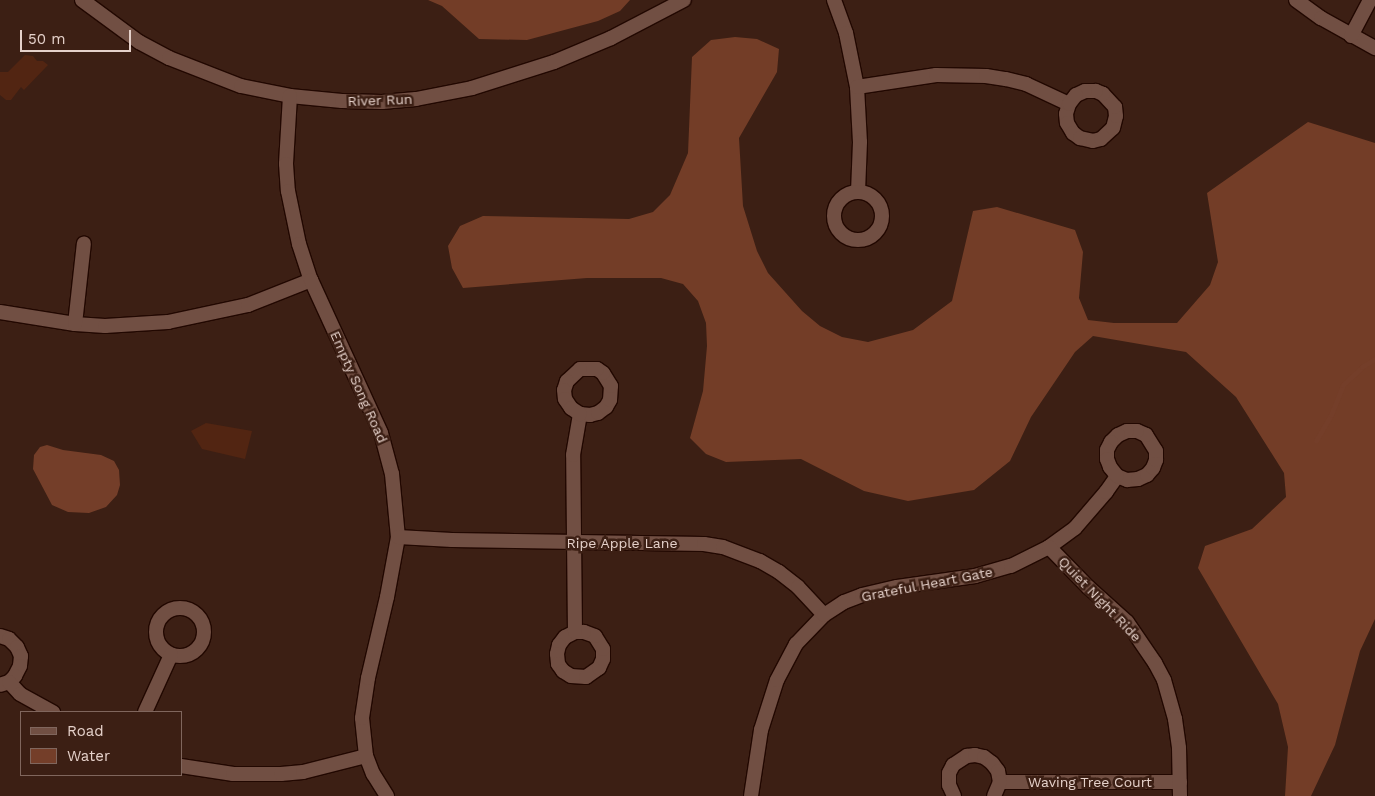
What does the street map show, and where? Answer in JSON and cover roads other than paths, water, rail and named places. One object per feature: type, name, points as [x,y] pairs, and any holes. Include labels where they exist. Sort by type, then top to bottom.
[{"type":"street","name":"River Run","points":[[82,0],[139,42],[169,58],[241,86],[290,96],[342,101],[382,102],[416,99],[472,88],[554,62],[611,38],[684,0]]},
{"type":"street","points":[[834,0],[846,34],[857,87],[860,142],[858,191]]},
{"type":"street","points":[[1296,0],[1350,36],[1375,48]]},
{"type":"street","points":[[1350,36],[1370,0]]},
{"type":"street","points":[[857,87],[936,75],[986,76],[1026,84],[1069,104]]},
{"type":"street","name":"Empty Song Road","points":[[290,96],[286,164],[288,191],[299,244],[310,280],[381,433],[392,474],[398,538],[364,700],[362,718],[366,756],[373,774],[386,796]]},
{"type":"street","points":[[75,324],[84,243]]},
{"type":"street","points":[[0,312],[75,324],[105,326],[136,325],[194,318],[248,304],[310,280]]},
{"type":"street","points":[[575,632],[572,455],[580,414]]},
{"type":"street","name":"Grateful Heart Gate","points":[[751,796],[761,730],[777,680],[796,644],[824,615],[844,602],[862,595],[897,587],[976,576],[1011,566],[1050,547],[1075,528],[1118,476]]},
{"type":"street","name":"Ripe Apple Lane","points":[[398,538],[574,543],[704,544],[723,547],[760,561],[779,572],[798,587],[824,615]]},
{"type":"street","name":"Quiet Night Ride","points":[[1050,547],[1088,587],[1127,622],[1155,663],[1164,680],[1175,719],[1180,789]]},
{"type":"street","points":[[0,636],[10,639],[17,647],[21,656],[16,676],[4,683],[26,698],[51,711]]},
{"type":"street","points":[[145,711],[171,655]]},
{"type":"street","points":[[182,766],[232,774],[281,774],[303,772],[366,756]]},
{"type":"street","points":[[954,796],[948,784],[949,773],[959,760],[967,756],[984,757],[998,771],[1000,782],[994,796]]},
{"type":"street","name":"Waving Tree Court","points":[[1000,782],[1180,789]]},
{"type":"water","points":[[47,445],[63,450],[101,455],[114,461],[119,470],[120,485],[117,495],[106,507],[89,513],[68,512],[52,505],[33,469],[34,455],[40,447]]},
{"type":"waterway","points":[[1316,441],[1331,415],[1343,385],[1362,367],[1375,359]]}]
